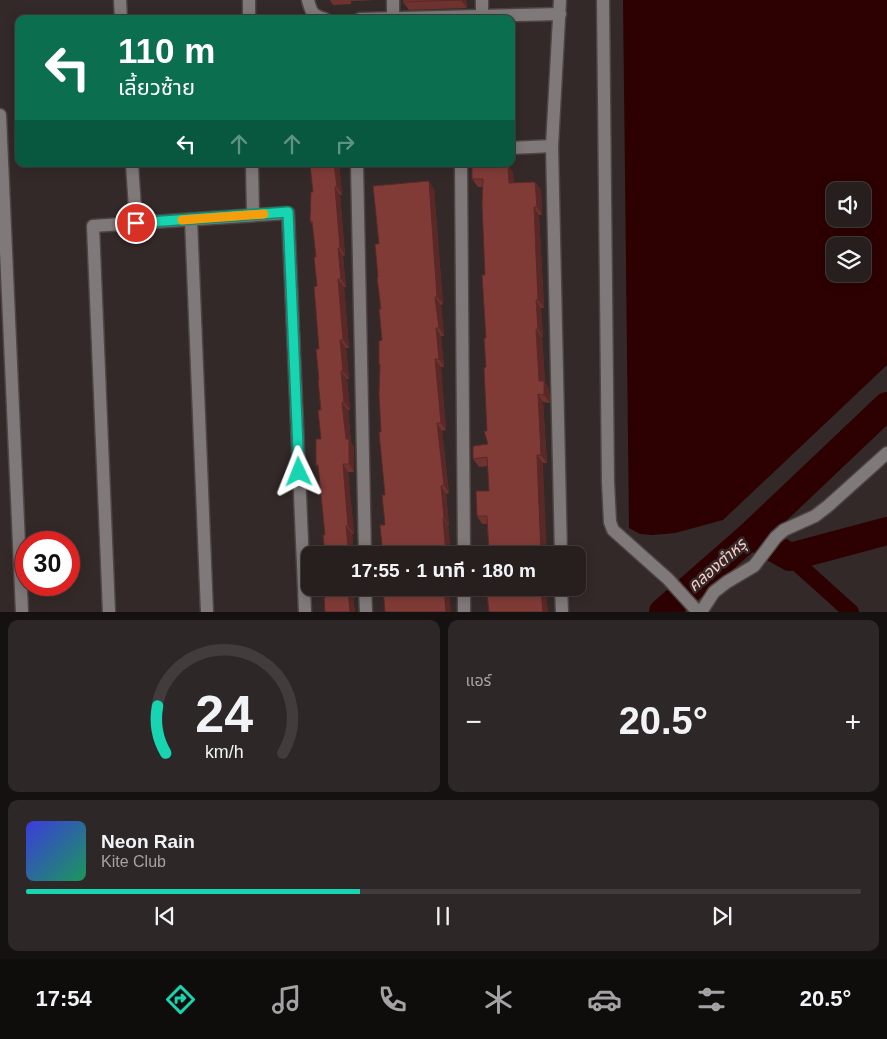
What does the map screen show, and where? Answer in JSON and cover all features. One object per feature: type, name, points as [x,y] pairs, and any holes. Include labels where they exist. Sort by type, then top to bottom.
[{"type":"street","points":[[120,0],[121,15]]},
{"type":"street","points":[[249,0],[249,15]]},
{"type":"street","points":[[308,0],[311,11],[316,15]]},
{"type":"street","points":[[392,0],[393,15]]},
{"type":"street","points":[[482,0],[482,15]]},
{"type":"street","points":[[560,0],[552,146],[561,546]]},
{"type":"street","points":[[603,0],[608,482],[610,522],[613,530],[668,578],[699,612],[714,592],[754,566],[776,537],[784,530],[815,516],[887,453]]},
{"type":"street","points":[[515,15],[560,14]]},
{"type":"street","points":[[0,115],[22,612]]},
{"type":"street","points":[[515,148],[552,146]]},
{"type":"street","points":[[132,167],[136,223]]},
{"type":"street","points":[[252,167],[253,215]]},
{"type":"street","points":[[357,167],[365,546]]},
{"type":"street","points":[[461,167],[464,546]]},
{"type":"street","points":[[109,612],[93,226],[288,212],[305,612]]},
{"type":"street","points":[[191,219],[207,612]]},
{"type":"street","points":[[365,596],[366,612]]},
{"type":"street","points":[[464,596],[464,612]]},
{"type":"street","points":[[561,596],[562,612]]},
{"type":"shaded area","points":[[623,0],[887,0],[887,365],[723,520],[675,533],[640,534],[629,528]]},
{"type":"building","points":[[403,0],[461,0],[403,2]]},
{"type":"building","points":[[310,167],[334,167],[341,279],[338,279],[343,340],[340,340],[344,402],[342,402],[346,439],[349,439],[349,464],[343,464],[348,546],[324,546],[323,535],[325,535],[318,465],[316,465],[316,439],[321,439],[318,410],[321,410],[316,349],[319,349],[314,287],[317,286],[314,257],[316,257],[312,221],[310,221],[311,192],[313,192]]},
{"type":"building","points":[[472,167],[508,167],[509,183],[535,182],[537,207],[534,207],[538,300],[536,300],[538,329],[536,329],[539,381],[544,381],[544,395],[538,394],[541,455],[537,455],[541,546],[489,546],[487,516],[477,516],[476,491],[489,491],[487,457],[473,459],[473,446],[488,444],[484,431],[487,431],[484,368],[486,367],[484,338],[486,338],[482,275],[485,275],[482,205],[483,179],[472,179]]},
{"type":"building","points":[[429,181],[437,297],[435,297],[439,328],[436,328],[439,359],[435,359],[441,423],[437,423],[444,485],[441,486],[445,546],[382,546],[380,525],[385,525],[382,495],[385,495],[379,432],[381,432],[379,341],[382,340],[375,244],[379,244],[373,186]]},
{"type":"building","points":[[325,596],[349,596],[350,612],[325,612]]},
{"type":"building","points":[[384,596],[445,596],[446,612],[385,612]]},
{"type":"building","points":[[487,596],[542,596],[543,612],[489,612]]},
{"type":"waterway","points":[[663,612],[751,535],[887,406]]},
{"type":"waterway","name":"คลองตำหรุ","points":[[751,535],[790,557],[887,531]]},
{"type":"waterway","points":[[790,557],[851,612]]},
{"type":"slow traffic","points":[[182,220],[264,214]]},
{"type":"route","points":[[136,223],[288,212],[299,472]]}]
